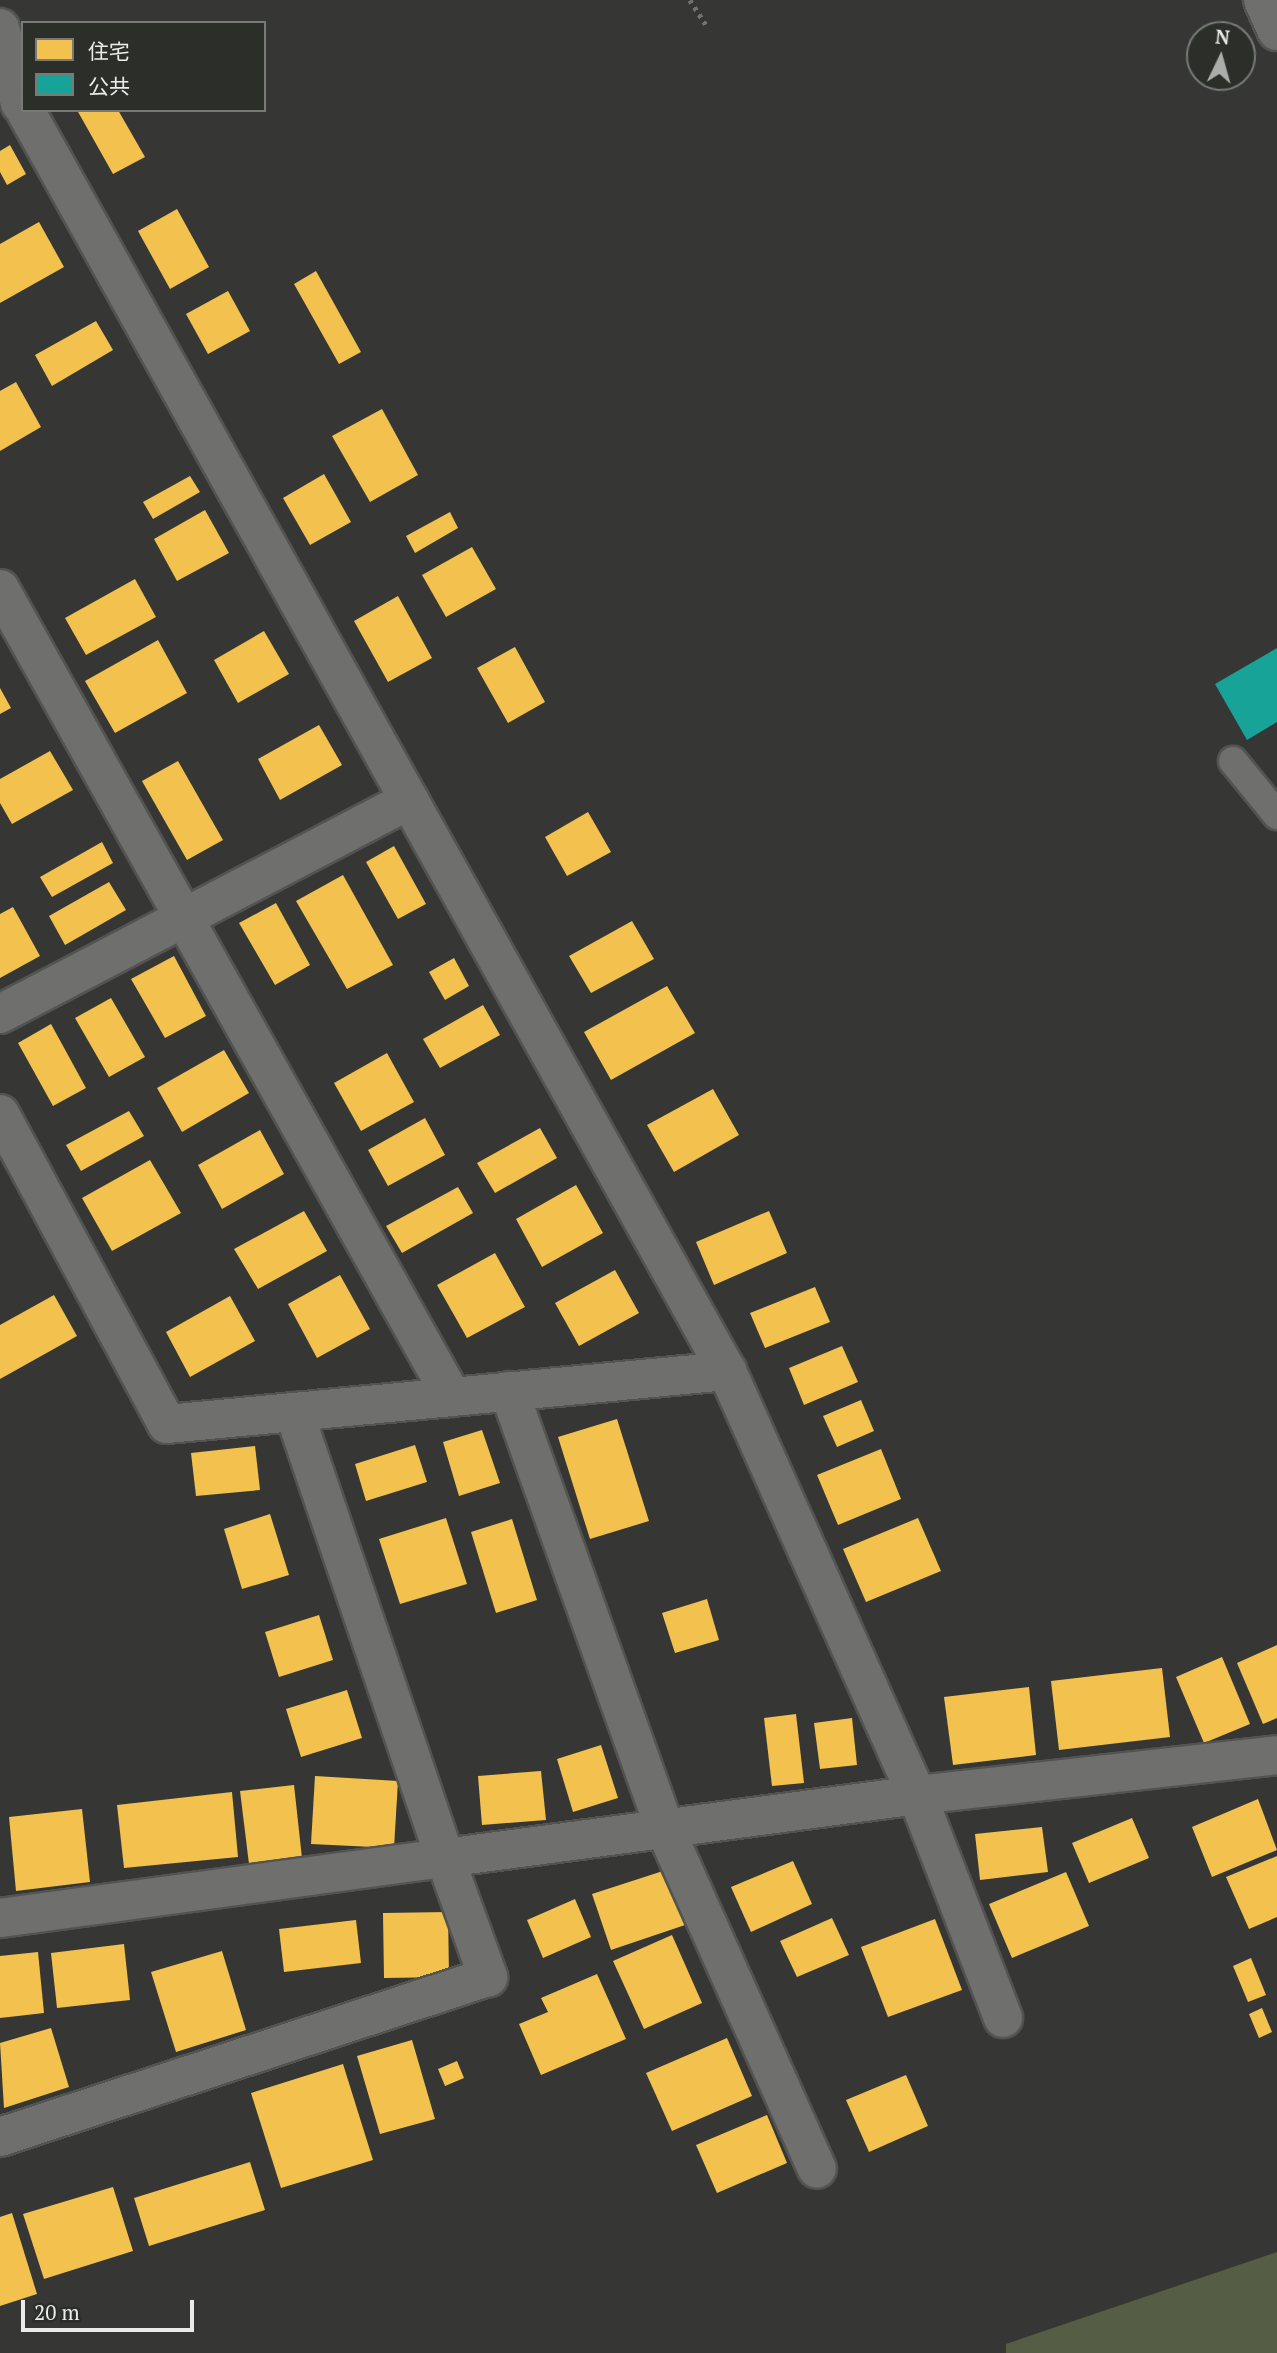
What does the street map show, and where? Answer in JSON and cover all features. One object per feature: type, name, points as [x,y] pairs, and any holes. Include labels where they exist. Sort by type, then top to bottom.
[{"type":"street","points":[[1263,0],[1277,31]]},
{"type":"street","points":[[0,28],[17,106],[409,800],[727,1371],[917,1795],[1003,2018]]},
{"type":"street","points":[[0,589],[452,1397]]},
{"type":"street","points":[[0,1014],[409,800]]},
{"type":"street","points":[[0,1114],[167,1424],[727,1371]]},
{"type":"street","points":[[509,1391],[665,1829],[817,2169]]},
{"type":"street","points":[[0,2137],[488,1977],[294,1412]]},
{"type":"street","points":[[0,1918],[917,1795],[1277,1755]]},
{"type":"lane","points":[[1233,761],[1277,815]]},
{"type":"path","points":[[691,0],[707,26]]},
{"type":"green space","points":[[1277,2252],[1277,2353],[1006,2353],[1006,2344]]},
{"type":"building: 住宅","points":[[78,112],[119,112],[145,157],[113,174]]},
{"type":"building: 住宅","points":[[10,145],[26,174],[7,185],[0,172],[0,151]]},
{"type":"building: 住宅","points":[[177,209],[209,267],[170,289],[138,231]]},
{"type":"building: 住宅","points":[[39,222],[64,267],[0,303],[0,244]]},
{"type":"building: 住宅","points":[[316,271],[361,352],[339,364],[294,284]]},
{"type":"building: 住宅","points":[[228,291],[250,331],[208,354],[186,314]]},
{"type":"building: 住宅","points":[[96,321],[113,350],[52,386],[35,355]]},
{"type":"building: 住宅","points":[[16,382],[41,427],[0,451],[0,391]]},
{"type":"building: 住宅","points":[[382,409],[418,475],[370,502],[332,436]]},
{"type":"building: 住宅","points":[[324,474],[351,522],[310,545],[283,498]]},
{"type":"building: 住宅","points":[[190,476],[200,492],[153,519],[143,502]]},
{"type":"building: 住宅","points":[[205,510],[229,553],[177,581],[154,539]]},
{"type":"building: 住宅","points":[[450,512],[458,528],[415,553],[406,536]]},
{"type":"building: 住宅","points":[[472,547],[496,589],[446,617],[422,575]]},
{"type":"building: 住宅","points":[[135,579],[156,617],[86,655],[65,618]]},
{"type":"building: 住宅","points":[[398,596],[432,658],[388,682],[354,621]]},
{"type":"building: 住宅","points":[[264,631],[289,674],[238,703],[214,660]]},
{"type":"building: 住宅","points":[[158,640],[187,693],[115,733],[85,681]]},
{"type":"building: 住宅","points":[[515,647],[545,702],[508,723],[477,668]]},
{"type":"building: 住宅","points":[[0,688],[11,708],[0,714]]},
{"type":"building: 住宅","points":[[319,725],[342,765],[280,800],[258,759]]},
{"type":"building: 住宅","points":[[50,751],[73,790],[12,824],[0,803],[0,779]]},
{"type":"building: 住宅","points":[[178,761],[223,840],[187,860],[142,781]]},
{"type":"building: 住宅","points":[[588,812],[611,852],[567,876],[545,837]]},
{"type":"building: 住宅","points":[[102,842],[113,863],[52,897],[40,877]]},
{"type":"building: 住宅","points":[[394,846],[426,904],[398,919],[366,862]]},
{"type":"building: 住宅","points":[[343,875],[393,965],[347,989],[296,901]]},
{"type":"building: 住宅","points":[[109,882],[126,910],[65,945],[49,916]]},
{"type":"building: 住宅","points":[[276,903],[310,965],[275,985],[239,923]]},
{"type":"building: 住宅","points":[[13,907],[40,956],[0,978],[0,914]]},
{"type":"building: 住宅","points":[[632,921],[654,959],[591,993],[569,956]]},
{"type":"building: 住宅","points":[[174,956],[206,1016],[165,1038],[131,979]]},
{"type":"building: 住宅","points":[[454,958],[469,986],[445,1000],[429,972]]},
{"type":"building: 住宅","points":[[667,986],[695,1033],[611,1080],[584,1032]]},
{"type":"building: 住宅","points":[[111,998],[145,1057],[109,1077],[75,1018]]},
{"type":"building: 住宅","points":[[483,1005],[500,1035],[440,1068],[423,1039]]},
{"type":"building: 住宅","points":[[51,1024],[86,1088],[53,1106],[18,1043]]},
{"type":"building: 住宅","points":[[224,1050],[249,1093],[182,1132],[157,1088]]},
{"type":"building: 住宅","points":[[387,1053],[414,1102],[361,1131],[334,1083]]},
{"type":"building: 住宅","points":[[713,1089],[739,1135],[674,1172],[647,1125]]},
{"type":"building: 住宅","points":[[129,1111],[144,1136],[81,1171],[66,1145]]},
{"type":"building: 住宅","points":[[425,1118],[445,1155],[388,1186],[368,1150]]},
{"type":"building: 住宅","points":[[540,1128],[557,1158],[495,1193],[477,1163]]},
{"type":"building: 住宅","points":[[260,1130],[284,1174],[222,1209],[198,1165]]},
{"type":"building: 住宅","points":[[150,1160],[181,1213],[112,1251],[82,1198]]},
{"type":"building: 住宅","points":[[576,1185],[603,1233],[542,1267],[516,1219]]},
{"type":"building: 住宅","points":[[458,1187],[473,1213],[402,1253],[386,1226]]},
{"type":"building: 住宅","points":[[304,1211],[327,1251],[258,1289],[234,1249]]},
{"type":"building: 住宅","points":[[769,1211],[787,1253],[714,1285],[696,1242]]},
{"type":"building: 住宅","points":[[495,1253],[525,1307],[467,1338],[437,1285]]},
{"type":"building: 住宅","points":[[615,1270],[639,1313],[579,1346],[555,1303]]},
{"type":"building: 住宅","points":[[340,1275],[370,1329],[317,1358],[288,1304]]},
{"type":"building: 住宅","points":[[815,1287],[830,1322],[765,1348],[750,1313]]},
{"type":"building: 住宅","points":[[54,1295],[77,1336],[0,1379],[0,1325]]},
{"type":"building: 住宅","points":[[230,1296],[255,1341],[190,1377],[166,1332]]},
{"type":"building: 住宅","points":[[842,1346],[858,1382],[804,1405],[789,1368]]},
{"type":"building: 住宅","points":[[861,1400],[874,1431],[837,1447],[823,1416]]},
{"type":"building: 住宅","points":[[617,1419],[649,1521],[590,1539],[558,1437]]},
{"type":"building: 住宅","points":[[482,1430],[500,1483],[459,1496],[443,1442]]},
{"type":"building: 住宅","points":[[415,1445],[427,1482],[366,1501],[355,1464]]},
{"type":"building: 住宅","points":[[255,1446],[260,1490],[196,1496],[191,1453]]},
{"type":"building: 住宅","points":[[881,1449],[901,1499],[838,1525],[817,1475]]},
{"type":"building: 住宅","points":[[270,1514],[289,1575],[242,1589],[224,1529]]},
{"type":"building: 住宅","points":[[446,1518],[467,1584],[400,1604],[379,1539]]},
{"type":"building: 住宅","points":[[918,1518],[941,1571],[866,1602],[843,1549]]},
{"type":"building: 住宅","points":[[512,1519],[537,1600],[496,1613],[471,1532]]},
{"type":"building: 住宅","points":[[707,1599],[719,1640],[675,1653],[662,1613]]},
{"type":"building: 住宅","points":[[319,1615],[333,1660],[279,1677],[265,1632]]},
{"type":"building: 住宅","points":[[1277,1645],[1277,1718],[1263,1724],[1237,1663]]},
{"type":"building: 住宅","points":[[1222,1657],[1250,1724],[1204,1743],[1176,1677]]},
{"type":"building: 住宅","points":[[1162,1668],[1170,1737],[1059,1750],[1051,1681]]},
{"type":"building: 住宅","points":[[1029,1687],[1036,1755],[953,1765],[944,1697]]},
{"type":"building: 住宅","points":[[347,1690],[362,1738],[301,1757],[286,1709]]},
{"type":"building: 住宅","points":[[796,1714],[804,1783],[772,1786],[764,1718]]},
{"type":"building: 住宅","points":[[852,1718],[857,1765],[820,1769],[814,1723]]},
{"type":"building: 住宅","points":[[601,1745],[618,1798],[573,1812],[557,1759]]},
{"type":"building: 住宅","points":[[541,1771],[546,1820],[482,1825],[478,1776]]},
{"type":"building: 住宅","points":[[315,1776],[398,1781],[394,1848],[311,1844]]},
{"type":"building: 住宅","points":[[294,1785],[302,1858],[249,1864],[240,1791]]},
{"type":"building: 住宅","points":[[232,1792],[238,1857],[124,1868],[117,1805]]},
{"type":"building: 住宅","points":[[1258,1799],[1277,1850],[1212,1877],[1192,1827]]},
{"type":"building: 住宅","points":[[82,1809],[90,1882],[16,1891],[9,1817]]},
{"type":"building: 住宅","points":[[1132,1818],[1149,1858],[1089,1883],[1072,1843]]},
{"type":"building: 住宅","points":[[1042,1827],[1048,1872],[980,1880],[975,1834]]},
{"type":"building: 住宅","points":[[1277,1856],[1277,1917],[1249,1929],[1226,1877]]},
{"type":"building: 住宅","points":[[793,1861],[812,1904],[751,1932],[731,1887]]},
{"type":"building: 住宅","points":[[666,1870],[685,1925],[611,1950],[592,1894]]},
{"type":"building: 住宅","points":[[1066,1872],[1089,1926],[1012,1958],[989,1904]]},
{"type":"building: 住宅","points":[[575,1899],[591,1937],[543,1958],[527,1920]]},
{"type":"building: 住宅","points":[[448,1912],[449,1977],[384,1978],[383,1913]]},
{"type":"building: 住宅","points":[[832,1918],[849,1955],[797,1977],[780,1941]]},
{"type":"building: 住宅","points":[[935,1919],[962,1990],[888,2017],[861,1947]]},
{"type":"building: 住宅","points":[[356,1920],[361,1963],[284,1972],[279,1929]]},
{"type":"building: 住宅","points":[[672,1935],[702,2003],[644,2029],[613,1961]]},
{"type":"building: 住宅","points":[[124,1944],[130,2000],[57,2008],[51,1953]]},
{"type":"building: 住宅","points":[[222,1951],[246,2030],[176,2052],[151,1972]]},
{"type":"building: 住宅","points":[[38,1952],[44,2013],[0,2018],[0,1956]]},
{"type":"building: 住宅","points":[[1251,1958],[1266,1995],[1248,2002],[1233,1966]]},
{"type":"building: 住宅","points":[[597,1974],[626,2039],[541,2075],[519,2024],[548,2012],[541,1998]]},
{"type":"building: 住宅","points":[[1262,2008],[1272,2032],[1259,2038],[1249,2014]]},
{"type":"building: 住宅","points":[[51,2028],[69,2087],[4,2108],[0,2043]]},
{"type":"building: 住宅","points":[[727,2038],[752,2096],[672,2131],[646,2073]]},
{"type":"building: 住宅","points":[[412,2040],[435,2119],[380,2134],[357,2056]]},
{"type":"building: 住宅","points":[[457,2061],[464,2078],[445,2086],[438,2069]]},
{"type":"building: 住宅","points":[[343,2064],[373,2160],[281,2188],[251,2093]]},
{"type":"building: 住宅","points":[[906,2075],[928,2126],[869,2152],[846,2100]]},
{"type":"building: 住宅","points":[[767,2115],[787,2163],[717,2193],[696,2145]]},
{"type":"building: 住宅","points":[[250,2162],[265,2210],[149,2246],[134,2198]]},
{"type":"building: 住宅","points":[[113,2187],[133,2251],[44,2279],[23,2214]]},
{"type":"building: 住宅","points":[[12,2213],[37,2294],[0,2306],[0,2217]]},
{"type":"building: 公共","points":[[1277,648],[1277,722],[1247,740],[1215,684]]}]
